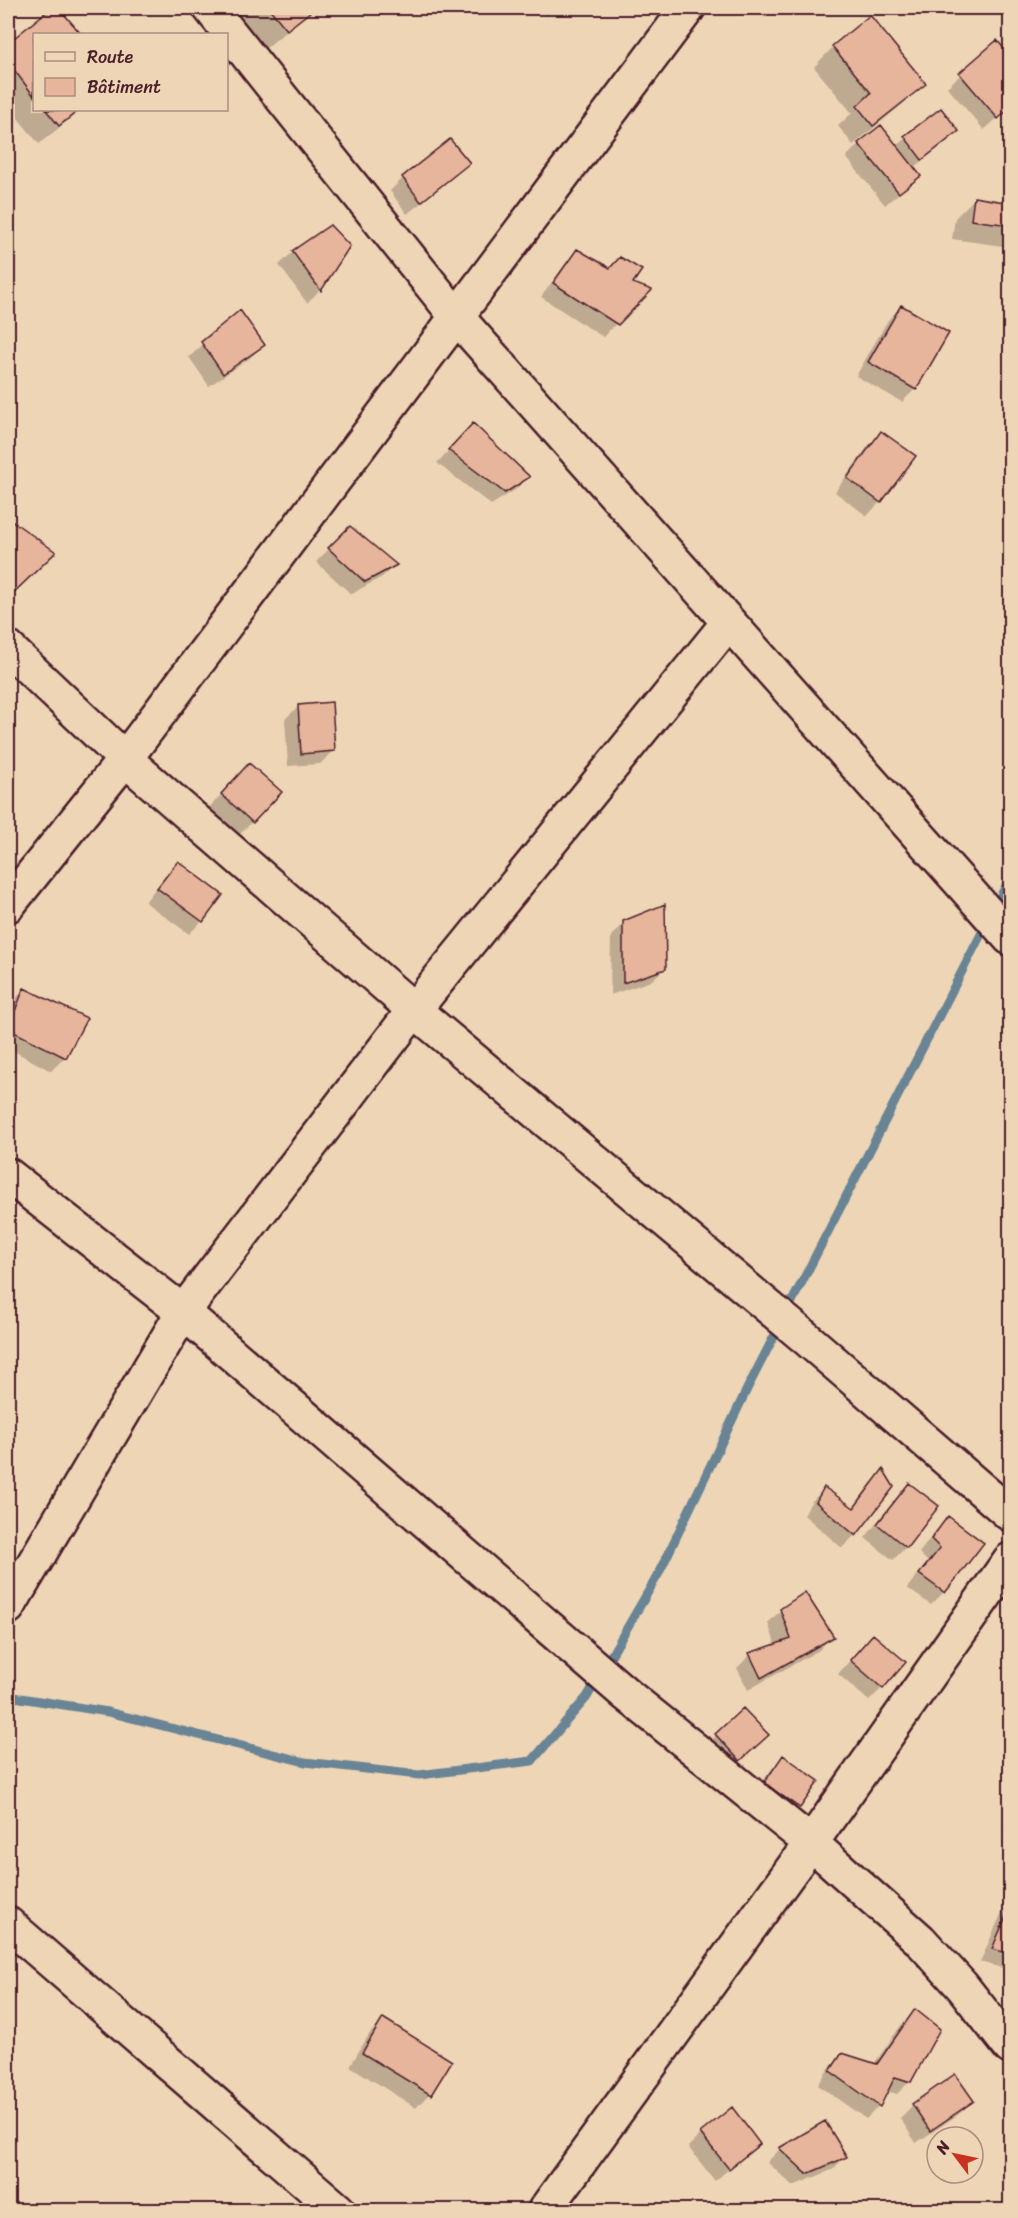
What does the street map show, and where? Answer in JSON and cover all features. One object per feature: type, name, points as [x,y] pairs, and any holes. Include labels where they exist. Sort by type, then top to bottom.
[{"type":"street","points":[[210,8],[456,316],[1011,938]]},
{"type":"street","points":[[8,905],[125,759],[688,8]]},
{"type":"street","points":[[8,1606],[183,1312],[414,1010],[728,623]]},
{"type":"street","points":[[8,648],[125,759],[414,1010],[807,1339],[1011,1514]]},
{"type":"street","points":[[8,1175],[183,1312],[565,1643],[811,1843],[920,1940],[962,1986],[1011,2047]]},
{"type":"street","points":[[545,2211],[811,1843],[1011,1560]]},
{"type":"street","points":[[8,1924],[338,2211]]},
{"type":"building","points":[[51,8],[59,8],[80,33],[33,33],[33,95],[8,62],[8,43]]},
{"type":"building","points":[[269,8],[315,8],[287,30]]},
{"type":"building","points":[[870,15],[926,84],[873,126],[857,106],[871,93],[832,46]]},
{"type":"building","points":[[997,40],[1010,56],[1010,108],[998,119],[959,73]]},
{"type":"building","points":[[941,108],[959,131],[922,160],[904,136]]},
{"type":"building","points":[[47,111],[78,111],[59,126]]},
{"type":"building","points":[[881,125],[921,176],[899,193],[858,143]]},
{"type":"building","points":[[450,139],[470,163],[421,202],[402,177]]},
{"type":"building","points":[[974,197],[1010,203],[1010,225],[971,220]]},
{"type":"building","points":[[330,225],[350,246],[321,291],[292,251]]},
{"type":"building","points":[[577,249],[610,268],[620,257],[642,270],[633,283],[652,290],[618,325],[553,283]]},
{"type":"building","points":[[901,305],[949,333],[916,390],[868,362]]},
{"type":"building","points":[[240,310],[265,345],[223,374],[201,342]]},
{"type":"building","points":[[473,423],[530,477],[505,493],[448,450]]},
{"type":"building","points":[[881,431],[916,456],[881,503],[847,478]]},
{"type":"building","points":[[8,518],[56,552],[10,596],[8,593]]},
{"type":"building","points":[[350,526],[397,565],[365,582],[328,548]]},
{"type":"building","points":[[332,702],[335,751],[301,754],[298,705]]},
{"type":"building","points":[[249,763],[282,792],[253,823],[221,794]]},
{"type":"building","points":[[178,861],[223,895],[203,922],[157,888]]},
{"type":"building","points":[[665,904],[666,969],[623,983],[623,921]]},
{"type":"building","points":[[24,988],[87,1018],[66,1058],[8,1029]]},
{"type":"building","points":[[883,1469],[894,1487],[856,1536],[816,1502],[824,1487],[854,1508]]},
{"type":"building","points":[[909,1483],[939,1506],[907,1548],[877,1524]]},
{"type":"building","points":[[948,1516],[984,1543],[945,1593],[919,1574],[940,1548],[931,1539]]},
{"type":"building","points":[[805,1592],[834,1637],[761,1678],[749,1653],[791,1639],[780,1609]]},
{"type":"building","points":[[873,1634],[906,1662],[883,1689],[850,1660]]},
{"type":"building","points":[[743,1708],[769,1735],[740,1761],[715,1734]]},
{"type":"building","points":[[783,1755],[819,1781],[800,1808],[764,1783]]},
{"type":"building","points":[[1010,1907],[1010,1954],[992,1949]]},
{"type":"building","points":[[915,2009],[940,2029],[911,2082],[895,2077],[880,2107],[830,2071],[842,2053],[877,2064]]},
{"type":"building","points":[[383,2018],[452,2061],[431,2095],[362,2053]]},
{"type":"building","points":[[955,2074],[974,2101],[939,2125],[926,2125],[912,2104]]},
{"type":"building","points":[[732,2107],[760,2144],[729,2169],[700,2133]]},
{"type":"building","points":[[825,2121],[847,2157],[807,2174],[779,2148]]},
{"type":"waterway","points":[[8,1696],[108,1712],[305,1762],[419,1775],[532,1761],[587,1697],[659,1573],[748,1387],[1010,878]]}]
